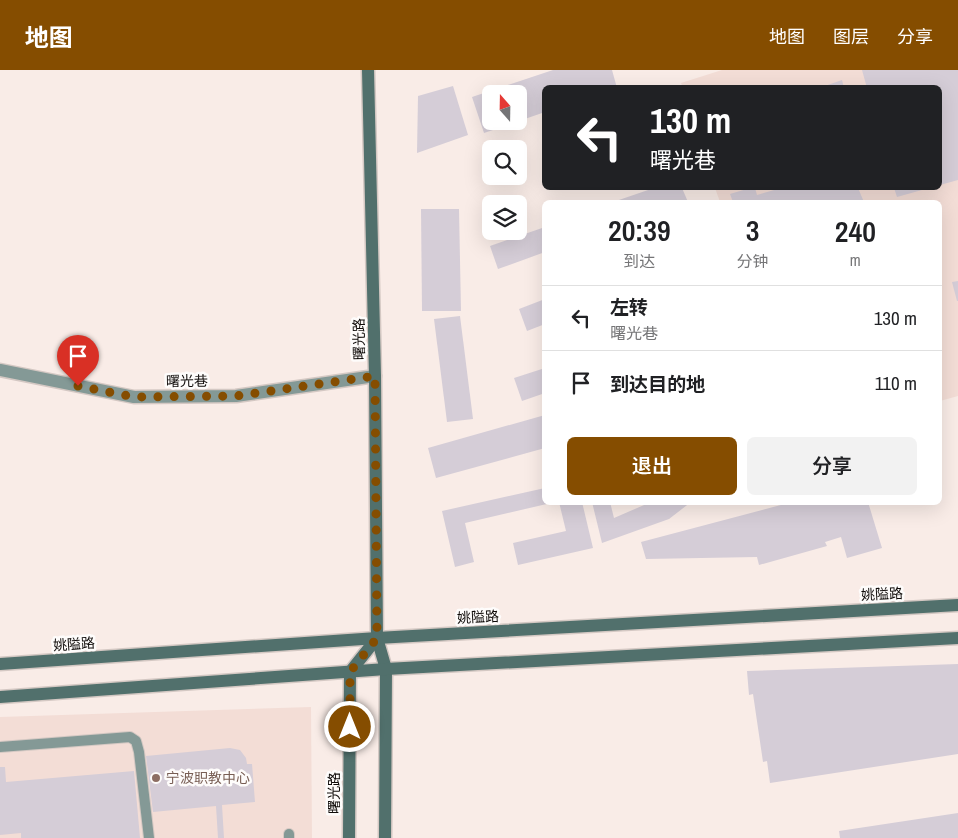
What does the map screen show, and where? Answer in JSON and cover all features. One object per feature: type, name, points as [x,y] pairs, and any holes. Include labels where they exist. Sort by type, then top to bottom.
[{"type":"main road","name":"曙光路","points":[[368,70],[375,376],[377,638],[386,669],[384,838]]},
{"type":"main road","name":"姚隘路","points":[[0,664],[377,638],[958,605]]},
{"type":"main road","points":[[350,672],[377,638]]},
{"type":"main road","points":[[0,697],[386,669],[958,638]]},
{"type":"main road","name":"曙光路","points":[[349,838],[350,672]]},
{"type":"street","name":"曙光巷","points":[[0,370],[134,397],[236,396],[375,376]]},
{"type":"lane","points":[[0,747],[130,737],[136,741],[139,752],[149,838]]},
{"type":"shaded area","points":[[722,70],[958,70],[958,396],[942,400],[942,200],[719,200],[716,190],[942,190],[942,85],[682,85],[681,83]]},
{"type":"shaded area","name":"宁波职教中心","points":[[311,707],[312,838],[0,838],[0,717]]},
{"type":"building","points":[[553,70],[612,70],[616,85],[542,85],[542,113],[528,118],[528,85],[508,85]]},
{"type":"building","points":[[862,70],[958,70],[958,180],[942,184],[942,85],[866,85]]},
{"type":"building","points":[[842,80],[843,85],[828,85]]},
{"type":"building","points":[[453,86],[468,135],[417,153],[418,96]]},
{"type":"building","points":[[482,94],[482,127],[472,97]]},
{"type":"building","points":[[648,190],[683,190],[687,200],[619,200]]},
{"type":"building","points":[[743,190],[756,190],[757,195],[774,190],[859,190],[863,200],[732,200],[730,194]]},
{"type":"building","points":[[895,190],[922,190],[897,197]]},
{"type":"building","points":[[421,209],[459,209],[461,311],[422,311]]},
{"type":"building","points":[[542,228],[542,253],[498,269],[490,246],[507,240],[527,240],[527,233]]},
{"type":"building","points":[[958,281],[958,301],[957,301],[952,282]]},
{"type":"building","points":[[542,300],[542,325],[527,331],[519,309]]},
{"type":"building","points":[[460,316],[473,419],[447,422],[434,319]]},
{"type":"building","points":[[542,369],[542,394],[522,401],[514,378]]},
{"type":"building","points":[[542,416],[542,449],[436,478],[428,448]]},
{"type":"building","points":[[542,489],[542,505],[465,523],[474,562],[455,567],[442,511]]},
{"type":"building","points":[[560,505],[583,505],[593,548],[518,565],[513,543],[566,531]]},
{"type":"building","points":[[593,505],[611,505],[614,518],[644,505],[687,505],[669,519],[602,543]]},
{"type":"building","points":[[781,505],[869,505],[882,548],[847,558],[841,537],[825,542],[827,546],[759,565],[757,557],[646,559],[641,542]]},
{"type":"building","points":[[958,664],[958,754],[770,783],[767,761],[763,762],[753,694],[749,695],[747,671]]},
{"type":"building","points":[[230,748],[240,750],[246,758],[247,764],[252,764],[255,802],[222,805],[224,838],[218,838],[216,806],[153,812],[146,756]]},
{"type":"building","points":[[0,767],[5,767],[6,782],[134,771],[140,838],[21,838],[21,833],[0,835]]},
{"type":"building","points":[[958,813],[958,838],[840,838],[839,831]]},
{"type":"place","name":"宁波职教中心","points":[[156,778]]},
{"type":"route","points":[[78,386],[134,397],[236,396],[375,376],[377,638],[350,672],[350,727]]}]
